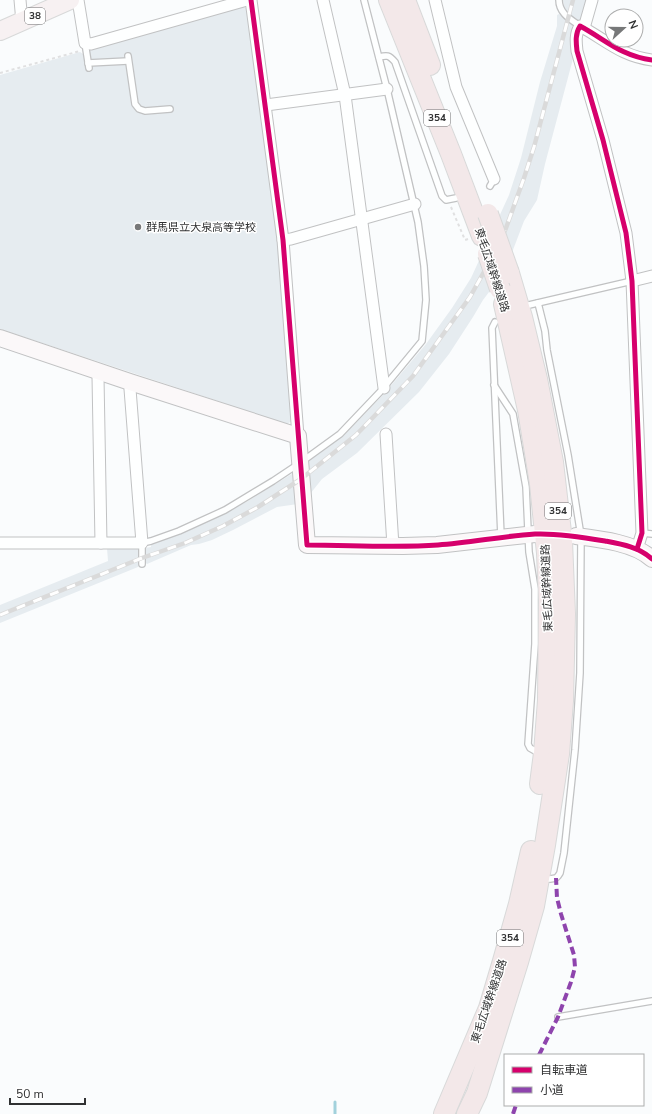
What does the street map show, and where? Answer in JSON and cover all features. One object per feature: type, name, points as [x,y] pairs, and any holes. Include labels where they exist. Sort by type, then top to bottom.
[{"type":"highway","name":"東毛広域幹線道路","points":[[389,0],[451,154],[482,236],[522,317],[537,378],[552,462],[562,541],[565,614],[563,701],[559,754],[545,845],[534,906],[518,962],[477,1093],[467,1114]]},
{"type":"highway","name":"東毛広域幹線道路","points":[[405,0],[488,214],[504,281],[507,314],[528,410],[540,484],[547,553],[549,601],[548,700],[544,753],[532,842],[519,904],[489,1008],[444,1114]]},
{"type":"main road","name":"38","points":[[0,31],[70,0]]},
{"type":"street","points":[[20,0],[22,22]]},
{"type":"street","points":[[78,0],[85,46],[247,0]]},
{"type":"street","points":[[251,0],[284,240],[307,545],[437,545],[531,535]]},
{"type":"street","points":[[322,0],[345,95],[384,388]]},
{"type":"street","points":[[435,0],[456,87],[492,182]]},
{"type":"street","points":[[592,0],[582,27],[577,34],[577,51],[603,140],[625,225],[632,281],[647,534],[637,549]]},
{"type":"street","points":[[582,27],[621,52],[641,59],[652,60]]},
{"type":"street","points":[[266,106],[387,89]]},
{"type":"street","points":[[284,240],[415,204]]},
{"type":"street","points":[[632,281],[652,276]]},
{"type":"street","points":[[0,338],[298,436]]},
{"type":"street","points":[[98,377],[101,543]]},
{"type":"street","points":[[0,543],[142,543],[130,382]]},
{"type":"street","points":[[386,434],[393,546]]},
{"type":"street","points":[[578,536],[618,543],[637,549],[652,559]]},
{"type":"lane","points":[[142,564],[142,543],[179,531],[225,510],[273,482],[340,434],[384,388],[422,341],[426,300],[422,241],[415,204],[364,0]]},
{"type":"lane","points":[[560,0],[559,5],[561,10],[568,18],[582,27]]},
{"type":"lane","points":[[85,46],[88,66],[128,58],[136,104],[139,109],[144,112],[170,109]]},
{"type":"lane","points":[[379,57],[391,57],[395,62],[442,196],[446,200],[456,198]]},
{"type":"lane","points":[[529,305],[632,281]]},
{"type":"lane","points":[[538,303],[545,331],[547,350],[568,454],[578,536],[580,673],[575,750],[564,853],[560,873],[556,878],[550,880],[539,878]]},
{"type":"lane","points":[[495,322],[492,328],[502,538]]},
{"type":"lane","points":[[494,385],[513,414],[526,487],[531,535],[529,552],[535,589],[534,644],[528,744],[530,748],[537,752],[544,753]]},
{"type":"lane","points":[[558,1017],[652,1001]]},
{"type":"path","points":[[0,74],[85,46]]},
{"type":"shaded area","points":[[563,0],[587,0],[583,18],[578,21],[567,12],[564,8]]},
{"type":"shaded area","name":"群馬県立大泉高等学校","points":[[243,6],[247,9],[279,247],[292,421],[287,424],[0,329],[0,75],[80,52],[83,54],[88,52],[90,49]]},
{"type":"shaded area","points":[[559,14],[572,25],[574,55],[537,200],[524,221],[505,271],[483,300],[449,354],[419,392],[357,453],[322,479],[310,494],[308,463],[310,460],[346,433],[383,395],[426,344],[452,308],[471,278],[509,195],[521,158],[540,82],[557,26],[557,15]]},
{"type":"shaded area","points":[[295,472],[298,504],[277,507],[212,540],[191,545],[147,564],[144,561],[145,548],[151,547],[151,544],[212,520],[248,501]]},
{"type":"shaded area","points":[[107,548],[138,548],[140,552],[140,562],[138,567],[0,623],[0,605],[108,561]]},
{"type":"waterway","points":[[335,1102],[335,1114]]},
{"type":"railway","points":[[0,615],[142,558],[185,543],[223,526],[258,507],[301,479],[356,435],[413,376],[470,297],[495,252],[506,228],[534,147],[573,0]]},
{"type":"marked path","points":[[540,1054],[558,1017],[575,967],[574,955],[557,898],[556,878]]},
{"type":"marked path","points":[[513,1114],[516,1106]]},
{"type":"cycle path","points":[[251,0],[283,240],[307,545],[422,546],[523,535],[552,534],[611,542],[636,549],[652,559]]},
{"type":"cycle path","points":[[637,549],[642,533],[632,281],[626,233],[603,140],[577,51],[576,38],[578,29],[580,26],[622,51],[631,55],[652,60]]},
{"type":"place","name":"群馬県立大泉高等学校","points":[[138,227]]}]
